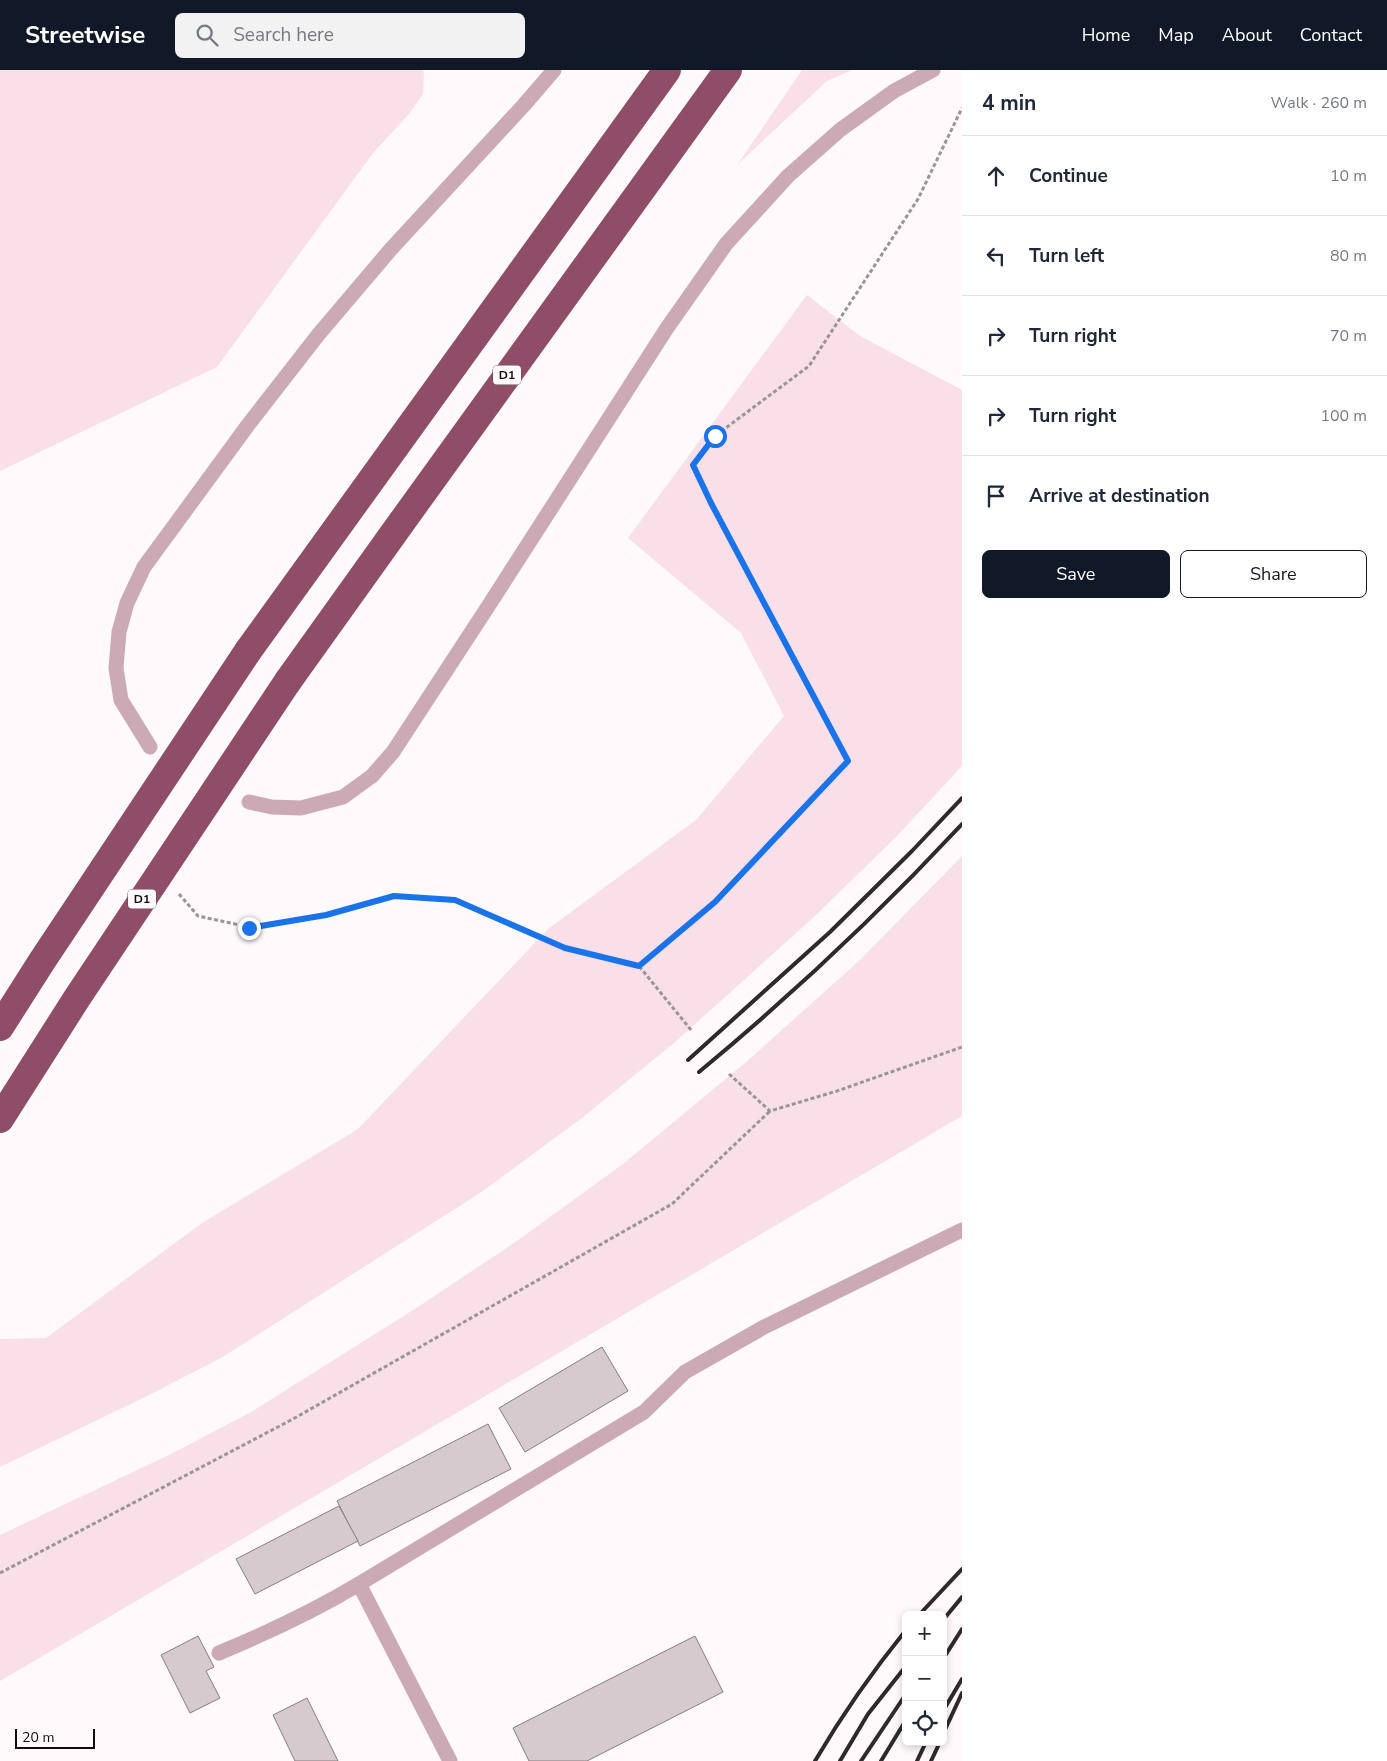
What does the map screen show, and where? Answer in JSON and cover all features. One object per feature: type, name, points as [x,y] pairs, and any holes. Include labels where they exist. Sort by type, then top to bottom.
[{"type":"highway","points":[[0,1027],[248,650],[667,70]]},
{"type":"highway","name":"D1","points":[[0,1119],[82,990],[288,681],[406,514],[728,70]]},
{"type":"lane","points":[[150,747],[121,700],[116,668],[119,632],[127,603],[144,567],[248,425],[318,335],[391,249],[554,70]]},
{"type":"lane","points":[[248,802],[272,807],[301,808],[343,797],[372,776],[393,752],[667,328],[726,244],[788,176],[840,130],[894,91],[933,70]]},
{"type":"lane","points":[[219,1654],[322,1606],[644,1412],[685,1372],[764,1327],[962,1230]]},
{"type":"lane","points":[[359,1584],[450,1761]]},
{"type":"path","points":[[639,966],[715,902],[848,761],[693,465],[715,436],[809,366],[918,199],[962,108]]},
{"type":"path","points":[[173,888],[198,916],[249,928],[326,915],[394,896],[455,900],[565,948],[639,966],[691,1030]]},
{"type":"path","points":[[0,1573],[293,1419],[672,1204],[770,1111],[837,1091],[962,1047]]},
{"type":"path","points":[[729,1074],[770,1111]]},
{"type":"shaded area","points":[[0,70],[423,70],[424,75],[423,94],[409,114],[373,153],[217,367],[0,471]]},
{"type":"shaded area","points":[[802,70],[852,70],[827,81],[738,164]]},
{"type":"shaded area","points":[[807,295],[860,336],[962,390],[962,766],[897,836],[815,916],[674,1043],[582,1118],[480,1193],[221,1358],[0,1467],[0,1339],[46,1338],[202,1223],[358,1129],[548,929],[696,820],[784,716],[741,633],[628,538]]},
{"type":"shaded area","points":[[962,856],[962,1116],[0,1681],[0,1535],[171,1454],[253,1411],[421,1305],[514,1243],[623,1164],[745,1063],[860,960]]},
{"type":"building","points":[[602,1347],[628,1391],[525,1452],[499,1408]]},
{"type":"building","points":[[488,1424],[511,1469],[360,1546],[337,1501]]},
{"type":"building","points":[[339,1506],[358,1541],[255,1594],[236,1559]]},
{"type":"building","points":[[198,1636],[214,1667],[206,1671],[220,1698],[190,1713],[161,1655]]},
{"type":"building","points":[[695,1636],[723,1692],[587,1761],[529,1761],[513,1728]]},
{"type":"building","points":[[307,1698],[338,1761],[295,1761],[273,1715]]},
{"type":"railway","points":[[688,1060],[830,932],[912,851],[962,798]]},
{"type":"railway","points":[[699,1072],[835,952],[962,824]]},
{"type":"railway","points":[[923,1611],[962,1569]]},
{"type":"railway","points":[[947,1615],[962,1597]]},
{"type":"railway","points":[[945,1656],[962,1629]]},
{"type":"railway","points":[[815,1761],[858,1694],[902,1635]]},
{"type":"railway","points":[[840,1761],[868,1714],[902,1671]]},
{"type":"railway","points":[[947,1704],[962,1679]]},
{"type":"railway","points":[[947,1725],[962,1693]]},
{"type":"railway","points":[[861,1761],[902,1700]]},
{"type":"railway","points":[[881,1761],[902,1727]]},
{"type":"railway","points":[[917,1761],[924,1746]]},
{"type":"railway","points":[[931,1761],[938,1746]]},
{"type":"route","points":[[249,928],[326,915],[394,896],[455,900],[565,948],[639,966],[715,902],[848,761],[711,503],[693,465],[715,436]]}]
